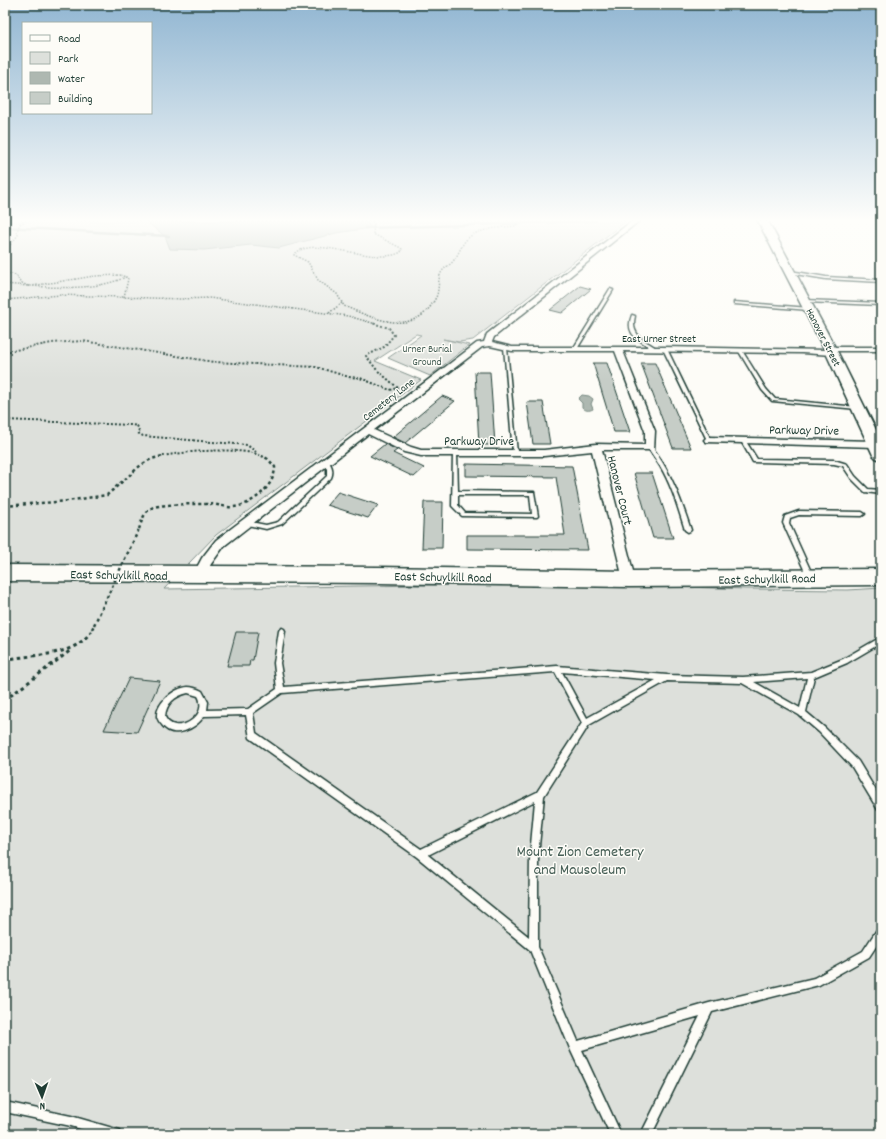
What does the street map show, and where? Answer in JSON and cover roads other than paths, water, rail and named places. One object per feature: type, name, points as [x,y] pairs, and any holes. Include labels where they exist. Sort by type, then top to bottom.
[{"type":"main road","name":"Hanover Street","points":[[791,274],[831,351],[858,408],[878,444],[881,455]]},
{"type":"main road","name":"East Schuylkill Road","points":[[5,573],[387,575],[629,579],[881,577]]},
{"type":"street","name":"Cemetery Lane","points":[[199,575],[206,561],[216,548],[245,523],[476,346],[487,344],[490,336],[567,274]]},
{"type":"street","name":"East Urner Street","points":[[487,344],[505,348],[575,349],[831,351],[881,349]]},
{"type":"street","points":[[618,349],[650,431],[650,448]]},
{"type":"street","name":"Parkway Drive","points":[[367,430],[408,450],[421,453],[544,453],[596,447]]},
{"type":"street","name":"Parkway Drive","points":[[709,440],[878,444]]},
{"type":"street","name":"Hanover Court","points":[[629,579],[596,447],[650,448]]},
{"type":"lane","points":[[803,274],[826,278],[881,281]]},
{"type":"lane","points":[[575,349],[611,290]]},
{"type":"lane","points":[[735,303],[807,305],[881,304]]},
{"type":"lane","points":[[633,316],[631,329],[634,335],[655,349]]},
{"type":"lane","points":[[505,348],[515,453]]},
{"type":"lane","points":[[665,349],[709,440]]},
{"type":"lane","points":[[740,350],[764,390],[774,400],[858,408]]},
{"type":"lane","points":[[743,441],[754,461],[834,462],[845,465],[853,477],[867,491],[881,492]]},
{"type":"lane","points":[[650,448],[660,458],[671,481],[688,530]]},
{"type":"lane","points":[[455,453],[455,492],[455,506],[464,516],[535,516],[532,494],[455,492]]},
{"type":"lane","points":[[245,523],[266,527],[280,524],[329,477],[331,472],[325,461]]},
{"type":"lane","points":[[810,577],[786,523],[787,517],[799,513],[862,514]]},
{"type":"lane","points":[[281,690],[277,663],[282,631]]},
{"type":"lane","points":[[203,713],[205,704],[204,698],[194,690],[188,690],[181,691],[168,700],[161,712],[161,718],[168,728],[181,729],[195,722],[203,713],[249,712],[281,690],[557,669],[667,678],[743,680],[812,675],[845,661],[881,640]]},
{"type":"lane","points":[[557,669],[586,723]]},
{"type":"lane","points":[[802,712],[812,675]]},
{"type":"lane","points":[[616,1134],[575,1047],[533,947],[534,856],[540,795],[586,723],[667,678]]},
{"type":"lane","points":[[743,680],[802,712],[822,730],[855,764],[881,807]]},
{"type":"lane","points":[[249,712],[253,735],[420,854],[533,947]]},
{"type":"lane","points":[[420,854],[540,795]]},
{"type":"lane","points":[[575,1047],[709,1008],[816,982],[866,954],[881,931]]},
{"type":"lane","points":[[646,1134],[709,1008]]},
{"type":"lane","points":[[5,1107],[71,1121],[116,1134]]},
{"type":"water","points":[[582,395],[589,396],[593,399],[591,404],[593,409],[587,410],[582,407],[582,403],[578,399]]},
{"type":"park label","name":"Urner Burial Ground","points":[[427,354]]},
{"type":"park label","name":"Mount Zion Cemetery and Mausoleum","points":[[580,859]]}]
